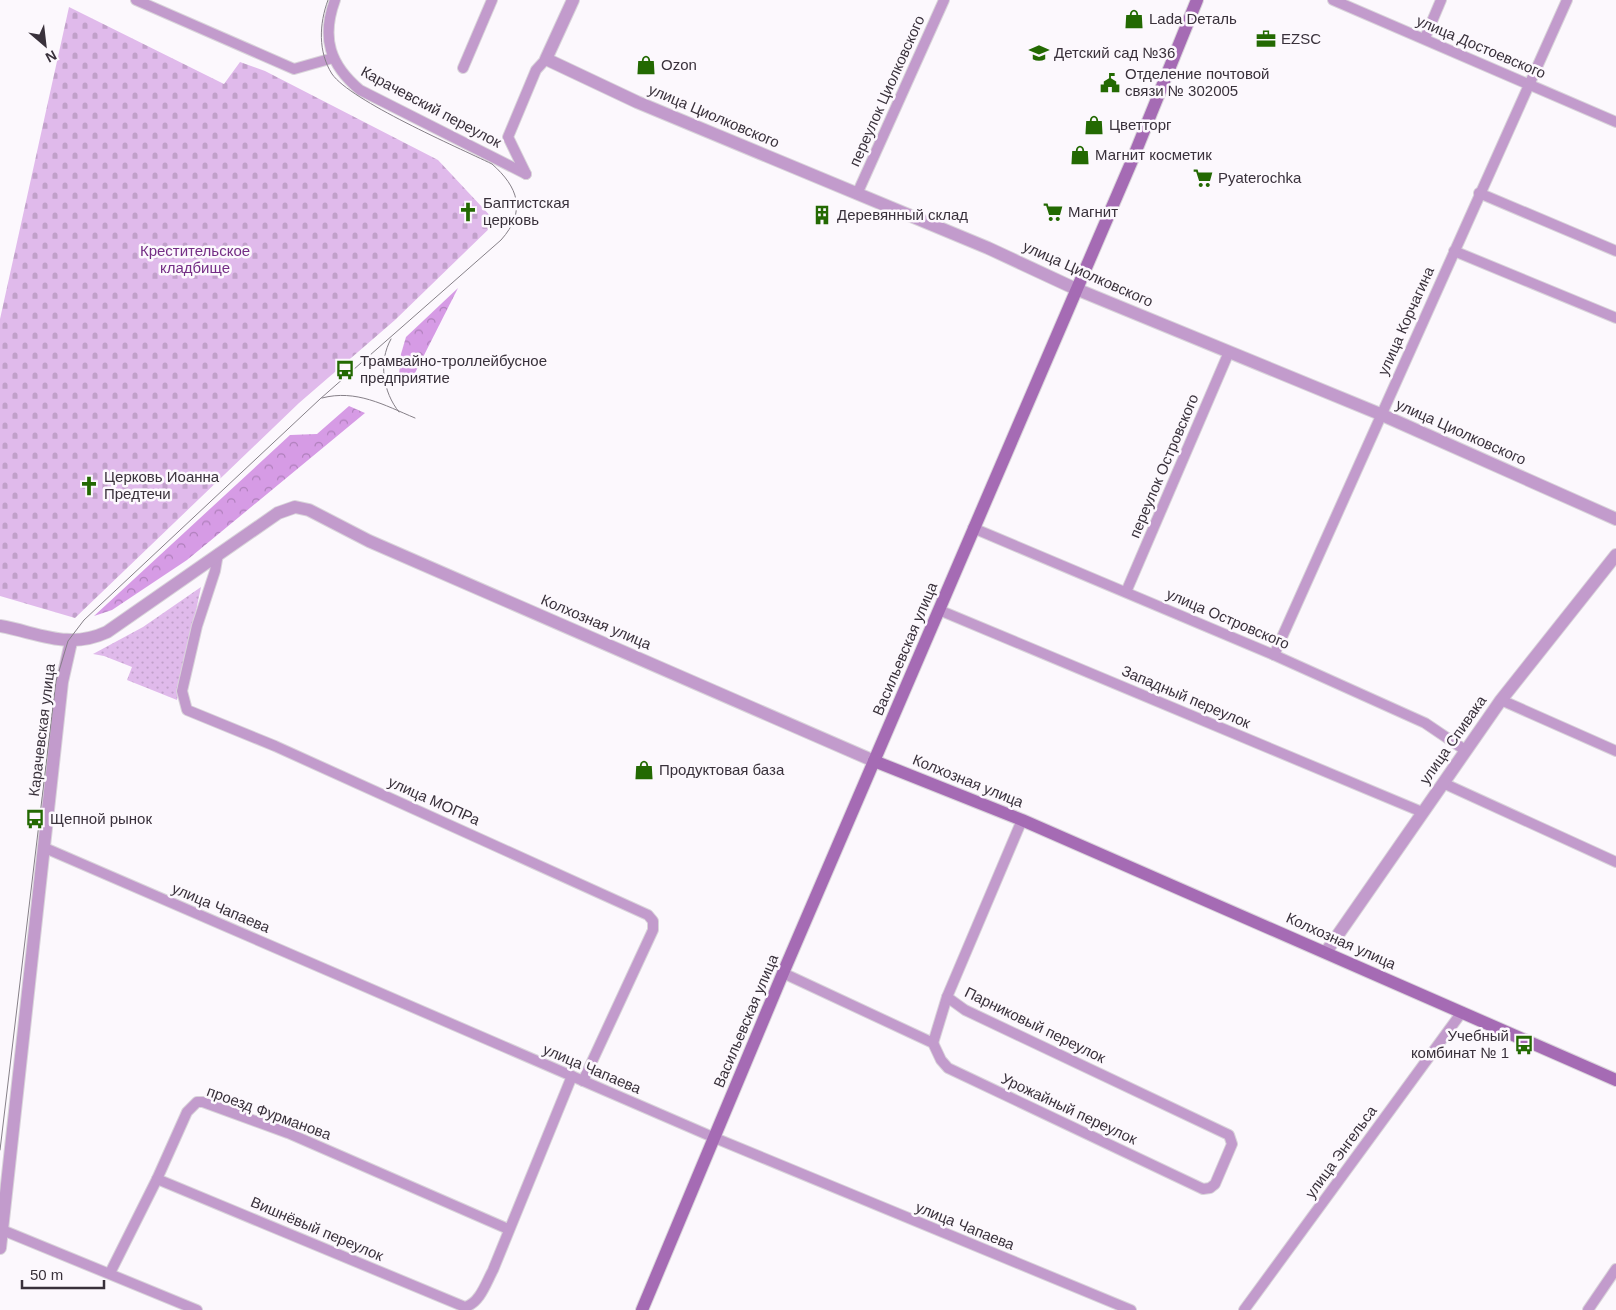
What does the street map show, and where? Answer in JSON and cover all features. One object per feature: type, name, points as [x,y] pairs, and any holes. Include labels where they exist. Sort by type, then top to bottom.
[{"type":"main road","name":"Васильевская улица","points":[[642,1310],[783,973],[1076,289],[1197,0]]},
{"type":"main road","name":"Колхозная улица","points":[[874,761],[1022,820],[1616,1080]]},
{"type":"street","points":[[136,0],[153,3],[294,69],[333,58],[329,27],[336,0]]},
{"type":"street","points":[[464,68],[492,0]]},
{"type":"street","points":[[546,59],[572,0]]},
{"type":"street","name":"переулок Циолковского","points":[[857,194],[944,0]]},
{"type":"street","name":"улица Достоевского","points":[[1333,0],[1425,38],[1616,122]]},
{"type":"street","points":[[1425,38],[1441,0]]},
{"type":"street","name":"улица Корчагина","points":[[1274,655],[1380,414],[1567,0]]},
{"type":"street","name":"Карачевский переулок","points":[[333,58],[344,74],[360,90],[526,174],[508,137],[536,70],[546,59]]},
{"type":"street","name":"улица Циолковского","points":[[546,59],[637,102],[1010,258],[1076,289],[1380,414],[1616,519]]},
{"type":"street","points":[[1479,193],[1616,251]]},
{"type":"street","points":[[1454,251],[1616,318]]},
{"type":"street","name":"переулок Островского","points":[[1126,592],[1229,352]]},
{"type":"street","name":"Колхозная улица","points":[[218,554],[278,513],[295,507],[309,510],[369,541],[874,761]]},
{"type":"street","name":"улица Островского","points":[[973,528],[1274,655],[1425,723],[1464,750]]},
{"type":"street","points":[[0,626],[71,642],[87,640],[107,632],[218,554]]},
{"type":"street","name":"улица МОПРа","points":[[218,554],[215,571],[197,626],[182,691],[187,710],[275,746],[648,915],[653,921],[653,930],[582,1081]]},
{"type":"street","name":"улица Спивака","points":[[1326,952],[1464,750],[1501,700],[1614,562]]},
{"type":"street","name":"Западный переулок","points":[[939,610],[1422,812]]},
{"type":"street","name":"Карачевская улица","points":[[0,1248],[62,682],[71,642]]},
{"type":"street","points":[[1501,700],[1616,752]]},
{"type":"street","points":[[1443,783],[1616,862]]},
{"type":"street","name":"Парниковый переулок","points":[[1022,820],[947,997],[965,1010],[1229,1135],[1232,1139],[1232,1144],[1215,1184],[1210,1188],[1204,1189]]},
{"type":"street","name":"улица Чапаева","points":[[45,848],[715,1138],[1131,1310]]},
{"type":"street","points":[[783,973],[933,1043],[947,997]]},
{"type":"street","name":"улица Энгельса","points":[[1244,1310],[1462,1012]]},
{"type":"street","name":"Урожайный переулок","points":[[933,1043],[941,1060],[948,1068],[1204,1189]]},
{"type":"street","points":[[508,1228],[572,1076]]},
{"type":"street","name":"проезд Фурманова","points":[[110,1273],[157,1179],[187,1112],[197,1102],[203,1102],[288,1133],[508,1228]]},
{"type":"street","name":"Вишнёвый переулок","points":[[157,1179],[465,1307],[472,1305],[477,1300],[492,1270],[508,1228]]},
{"type":"street","points":[[1,1230],[197,1310]]},
{"type":"street","points":[[1588,1310],[1616,1269]]},
{"type":"green space","name":"Крестительское кладбище","points":[[69,7],[224,84],[240,62],[265,71],[438,160],[496,222],[395,320],[299,403],[75,618],[0,596],[0,319]]},
{"type":"green space","points":[[458,288],[415,373],[406,386],[399,375],[401,354],[406,337]]},
{"type":"green space","points":[[349,406],[365,413],[187,560],[112,610],[94,616],[290,435],[317,434]]},
{"type":"green space","points":[[201,587],[177,700],[127,680],[132,667],[104,656],[93,654],[143,627]]},
{"type":"tram line","points":[[0,1150],[56,681],[68,641],[84,620],[320,399],[501,240],[514,219],[516,200],[513,191],[508,182],[492,164],[382,110],[343,85],[332,74],[324,57],[321,38],[328,0]]},
{"type":"tram line","points":[[391,339],[385,357],[384,377],[389,395],[399,412]]},
{"type":"tram line","points":[[322,398],[334,396],[358,397],[415,418]]},
{"type":"place","name":"Lada Dеталь","points":[[1134,19]]},
{"type":"place","name":"EZSC","points":[[1266,39]]},
{"type":"place","name":"Детский сад №36","points":[[1039,53]]},
{"type":"place","name":"Ozon","points":[[646,65]]},
{"type":"place","name":"Отделение почтовой связи № 302005","points":[[1110,83]]},
{"type":"place","name":"Цветторг","points":[[1094,125]]},
{"type":"place","name":"Магнит косметик","points":[[1080,155]]},
{"type":"place","name":"Pyaterochka","points":[[1203,178]]},
{"type":"place","name":"Баптистская церковь","points":[[468,212]]},
{"type":"place","name":"Магнит","points":[[1053,212]]},
{"type":"place","name":"Деревянный склад","points":[[822,215]]},
{"type":"place","name":"Трамвайно-троллейбусное предприятие","points":[[345,370]]},
{"type":"place","name":"Церковь Иоанна Предтечи","points":[[89,486]]},
{"type":"place","name":"Продуктовая база","points":[[644,770]]},
{"type":"place","name":"Щепной рынок","points":[[35,819]]},
{"type":"place","name":"Учебный комбинат № 1","points":[[1524,1045]]}]
